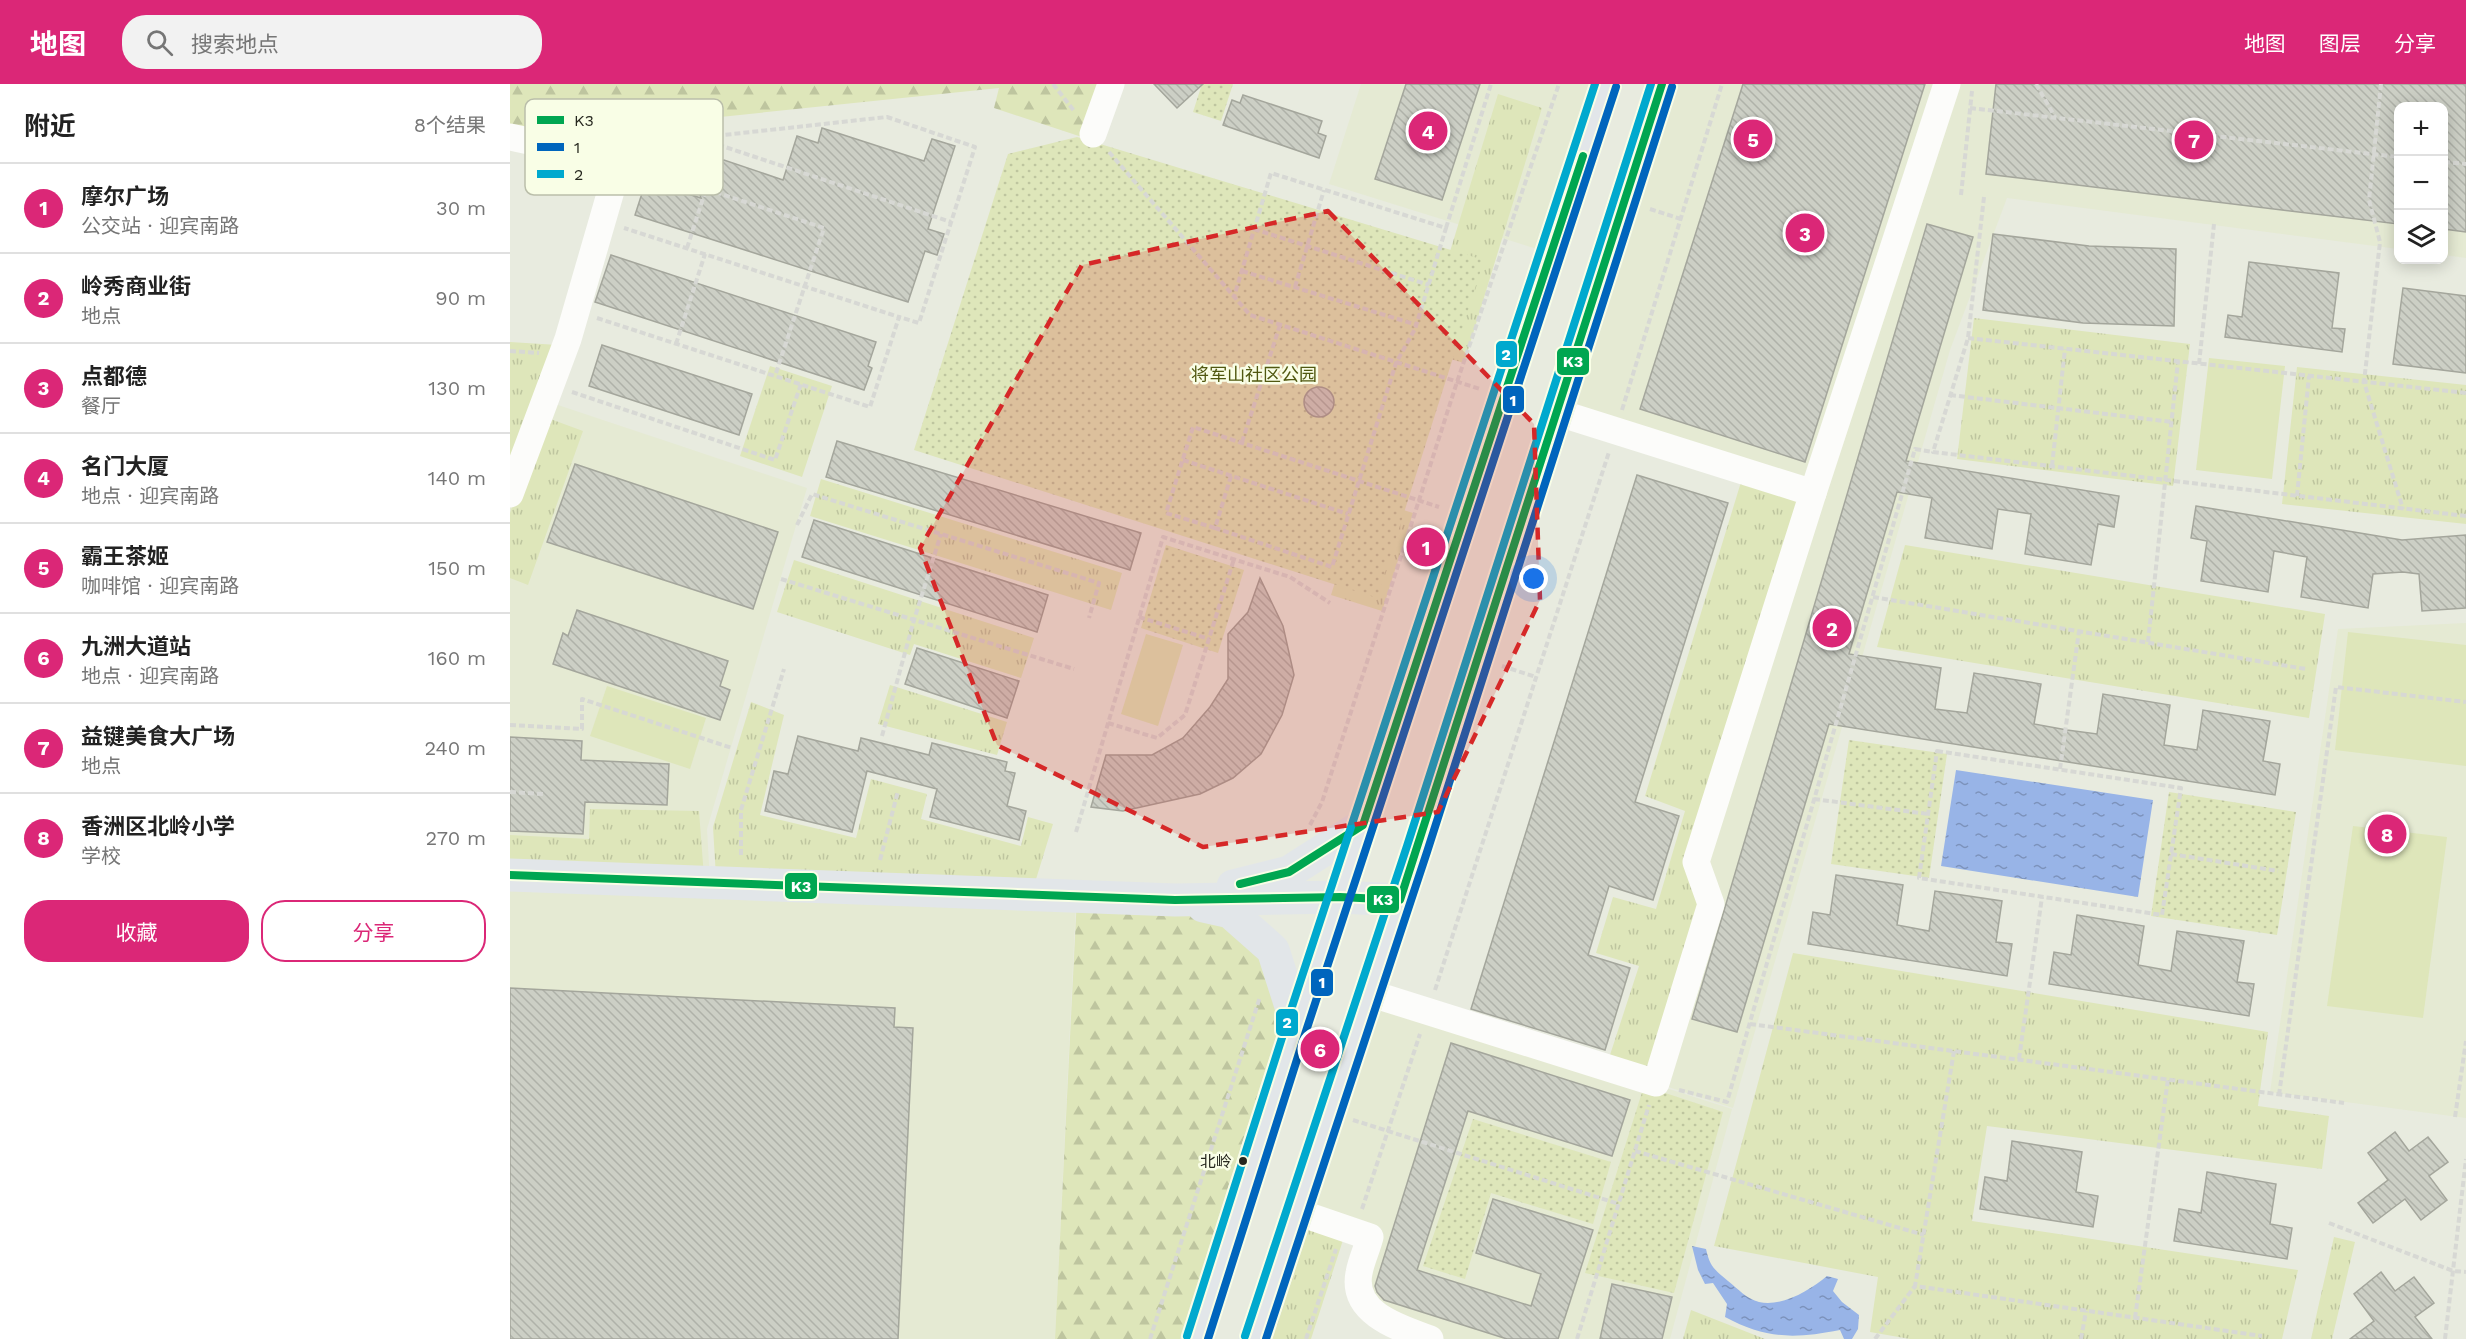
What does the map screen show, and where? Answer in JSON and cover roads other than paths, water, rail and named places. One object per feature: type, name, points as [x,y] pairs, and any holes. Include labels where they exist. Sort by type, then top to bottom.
[{"type":"main road","points":[[1197,1339],[1297,1025],[1606,84]]},
{"type":"main road","points":[[1255,1339],[1400,900],[1662,84]]},
{"type":"main road","points":[[1175,900],[1289,872],[1363,825]]},
{"type":"main road","points":[[510,875],[1175,900],[1340,897],[1400,900]]},
{"type":"main road","points":[[1175,900],[1230,912],[1273,950],[1297,1025]]},
{"type":"lane","points":[[1093,134],[1111,84]]},
{"type":"lane","points":[[1369,993],[1656,1083],[1711,904],[1696,862],[1813,493],[1947,84]]},
{"type":"lane","points":[[510,136],[525,139]]},
{"type":"lane","points":[[510,494],[577,311],[610,195]]},
{"type":"lane","points":[[1556,412],[1813,493]]},
{"type":"lane","points":[[1296,1212],[1370,1237],[1359,1272],[1358,1287],[1364,1302],[1385,1321],[1430,1339]]},
{"type":"water","points":[[1956,770],[2153,800],[2138,897],[1941,866]]},
{"type":"water","points":[[1692,1246],[1706,1249],[1709,1260],[1716,1270],[1750,1299],[1759,1302],[1787,1300],[1813,1287],[1827,1276],[1838,1279],[1833,1291],[1842,1302],[1859,1315],[1858,1329],[1852,1339],[1844,1339],[1840,1330],[1808,1335],[1781,1335],[1754,1330],[1725,1317],[1727,1304],[1713,1283],[1705,1284],[1698,1270]]},
{"type":"place","name":"名门大厦","points":[[1428,131]]},
{"type":"place","name":"霸王茶姬","points":[[1753,139]]},
{"type":"place","name":"益键美食大广场","points":[[2194,140]]},
{"type":"place","name":"点都德","points":[[1805,233]]},
{"type":"place","name":"摩尔广场","points":[[1426,547]]},
{"type":"place","name":"岭秀商业街","points":[[1832,628]]},
{"type":"place","name":"香洲区北岭小学","points":[[2387,834]]},
{"type":"place","name":"九洲大道站","points":[[1320,1049]]},
{"type":"place","name":"北岭","points":[[1243,1161]]},
{"type":"park label","name":"将军山社区公园","points":[[1254,374]]}]
